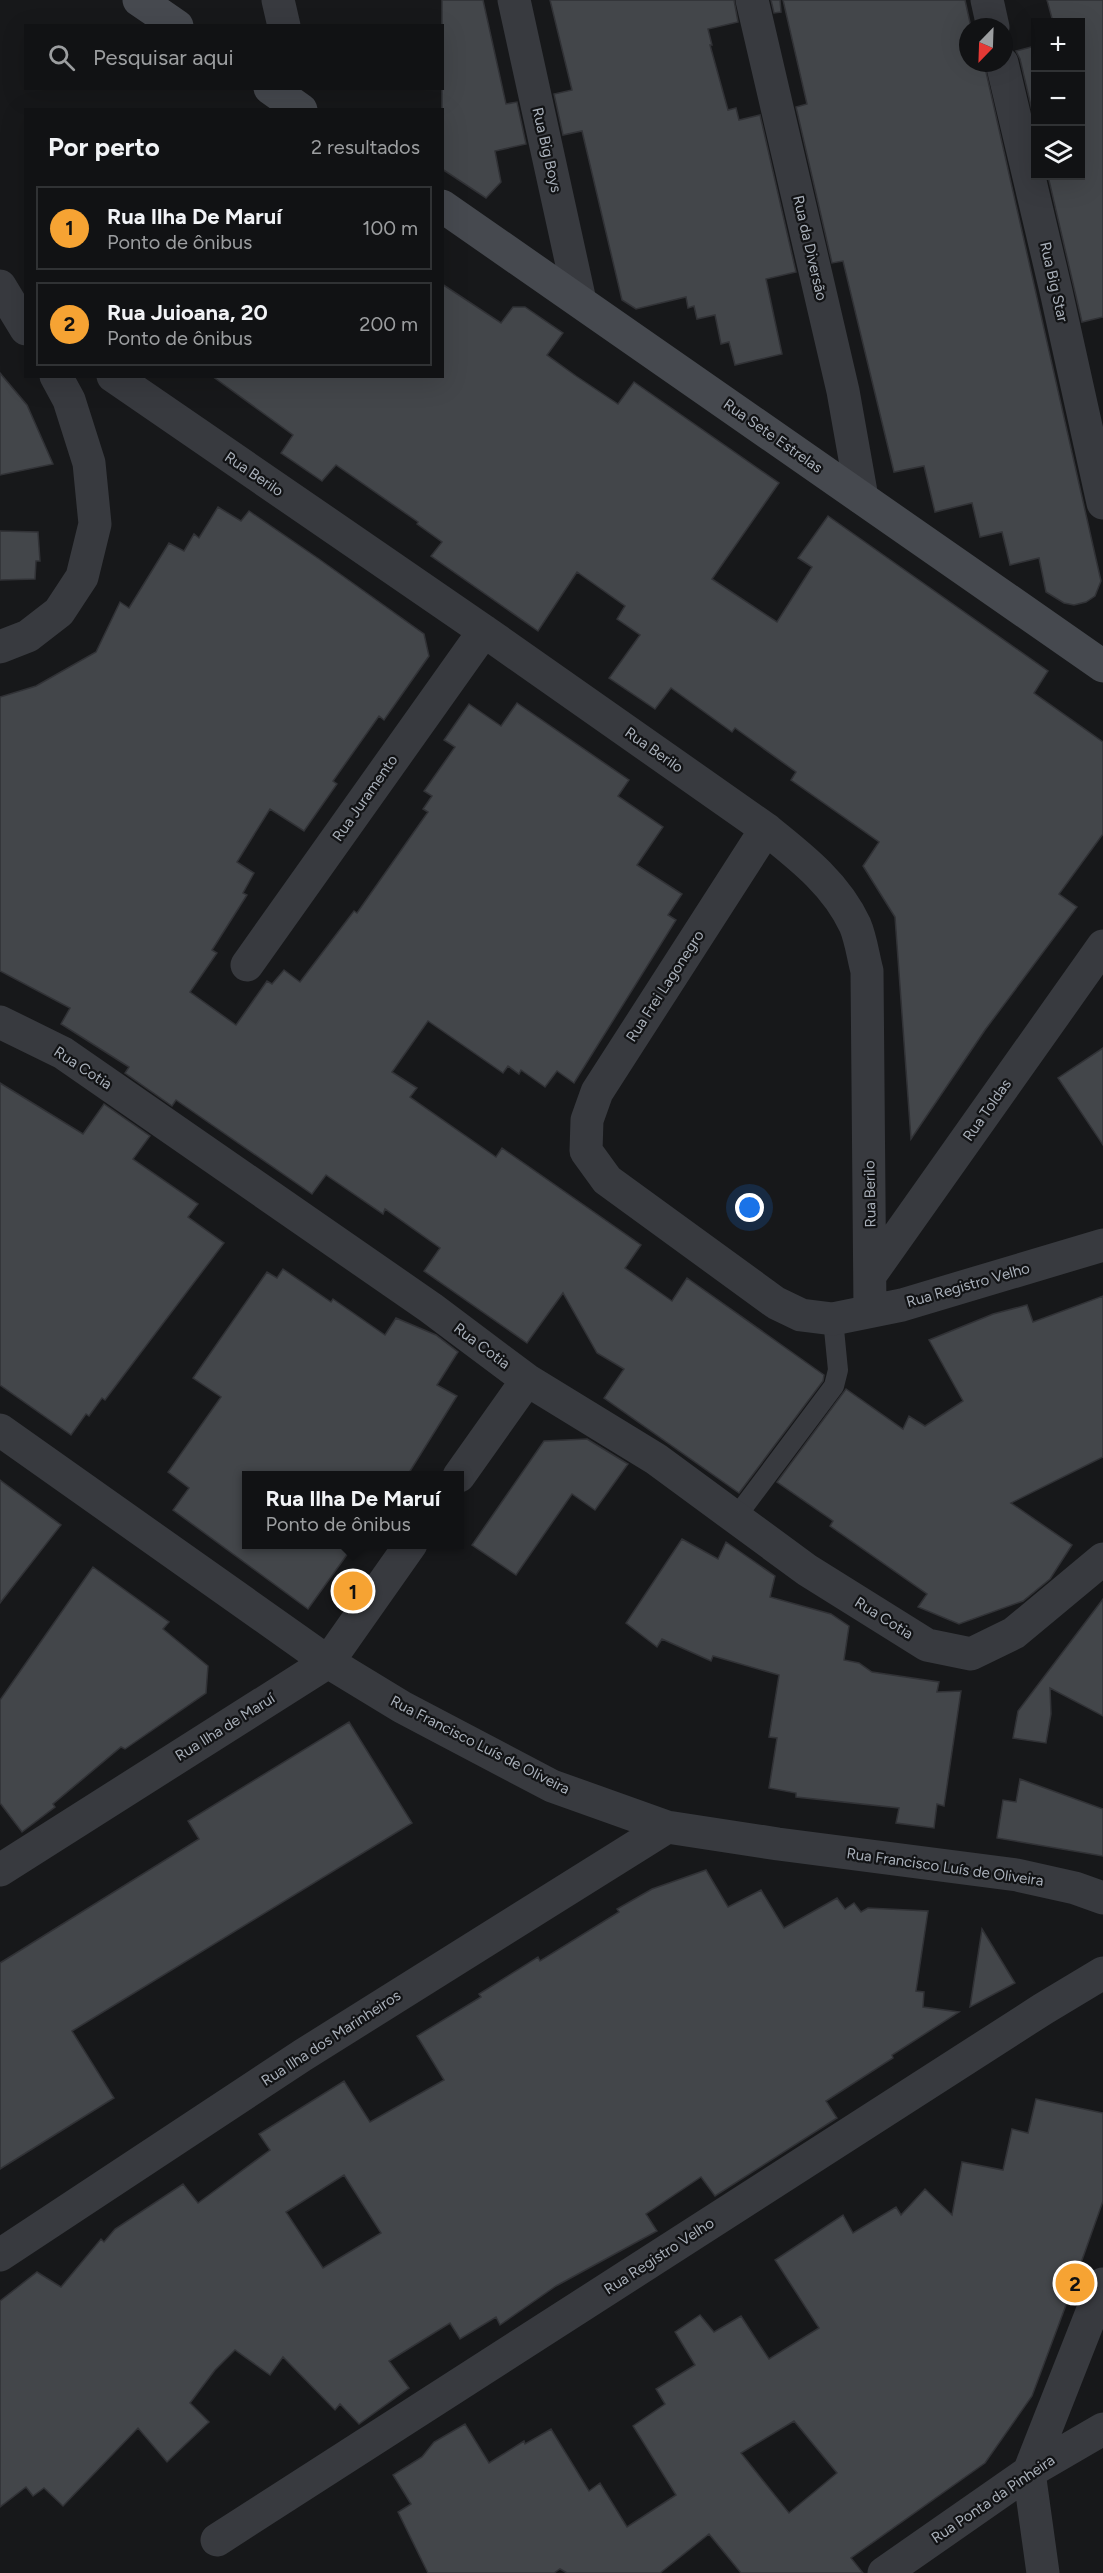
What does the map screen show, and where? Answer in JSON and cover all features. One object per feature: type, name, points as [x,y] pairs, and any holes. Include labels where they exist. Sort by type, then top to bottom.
[{"type":"street","points":[[139,0],[174,24]]},
{"type":"street","points":[[278,0],[284,24]]},
{"type":"street","name":"Rua Big Boys","points":[[514,0],[580,300]]},
{"type":"street","name":"Rua da Diversão","points":[[752,0],[843,391],[862,498]]},
{"type":"street","points":[[987,0],[991,18]]},
{"type":"street","name":"Rua Big Star","points":[[1004,72],[1103,502]]},
{"type":"street","points":[[274,90],[299,102]]},
{"type":"street","name":"Rua Sete Estrelas","points":[[444,207],[1103,666]]},
{"type":"street","points":[[0,286],[17,320]]},
{"type":"street","points":[[0,646],[28,636],[59,612],[82,577],[95,525],[89,463],[69,400],[57,378]]},
{"type":"street","name":"Rua Berilo","points":[[116,378],[484,631],[766,829],[805,860],[833,888],[856,926],[867,971],[870,1311]]},
{"type":"street","name":"Rua Juramento","points":[[247,965],[484,631]]},
{"type":"street","name":"Rua Frei Lagonegro","points":[[586,1151],[587,1120],[597,1092],[766,829]]},
{"type":"street","name":"Rua Toldas","points":[[871,1274],[1103,946]]},
{"type":"street","name":"Rua Cotia","points":[[0,1022],[63,1053],[431,1308],[527,1380],[656,1460],[807,1570],[927,1645],[971,1654],[1014,1633],[1101,1561]]},
{"type":"street","name":"Rua Registro Velho","points":[[586,1151],[607,1180],[776,1303],[801,1315],[832,1319],[902,1305],[1103,1245]]},
{"type":"street","points":[[463,1471],[527,1380]]},
{"type":"street","name":"Rua Francisco Luís de Oliveira","points":[[0,1430],[328,1662],[402,1707],[552,1786],[667,1827],[1017,1875],[1075,1888],[1103,1898]]},
{"type":"street","name":"Rua Ilha de Maruí","points":[[0,1870],[328,1662],[408,1549]]},
{"type":"street","name":"Rua Ilha dos Marinheiros","points":[[0,2255],[303,2055],[667,1827]]},
{"type":"street","name":"Rua Registro Velho","points":[[217,2540],[1023,2021],[1103,1973]]},
{"type":"street","points":[[1043,2573],[1029,2472],[1103,2284]]},
{"type":"street","name":"Rua Ponta da Pinheira","points":[[884,2573],[1029,2472],[1103,2429]]},
{"type":"lane","points":[[736,1518],[834,1386],[838,1370],[832,1319]]},
{"type":"building","points":[[442,0],[483,0],[506,104],[517,102],[526,144],[495,151],[501,182],[486,198],[444,170],[442,90],[444,90],[444,24],[442,24]]},
{"type":"building","points":[[550,0],[734,0],[738,22],[708,29],[712,45],[710,45],[728,110],[736,108],[739,120],[760,115],[796,272],[766,279],[782,354],[735,365],[729,342],[721,344],[715,315],[697,319],[694,306],[688,308],[686,297],[636,309],[622,300],[582,131],[563,135],[554,94],[572,90]]},
{"type":"building","points":[[771,0],[780,0],[781,12],[774,13]]},
{"type":"building","points":[[783,0],[965,0],[969,18],[959,18],[959,72],[986,72],[1101,581],[1095,596],[1086,602],[1074,605],[1064,603],[1046,592],[1039,558],[1010,565],[1002,532],[980,537],[972,503],[935,512],[924,466],[894,472],[843,261],[832,263],[796,107],[807,104]]},
{"type":"building","points":[[1047,0],[1103,0],[1103,317],[1082,322],[1049,180],[1085,180],[1085,18],[1052,18]]},
{"type":"building","points":[[1031,47],[1031,106],[1020,59],[1016,51]]},
{"type":"building","points":[[444,285],[501,323],[513,307],[525,307],[563,333],[547,355],[576,376],[618,404],[634,382],[779,483],[712,579],[777,622],[812,567],[798,558],[828,516],[1048,671],[1034,693],[1103,742],[1103,834],[1059,894],[1077,907],[985,1030],[911,1139],[895,917],[863,866],[879,842],[791,780],[796,772],[735,728],[732,732],[671,688],[655,709],[609,678],[640,635],[617,619],[625,606],[577,572],[538,631],[431,556],[442,542],[417,524],[418,522],[336,465],[322,481],[281,453],[293,435],[215,378],[444,378]]},
{"type":"building","points":[[0,373],[27,405],[53,464],[0,475]]},
{"type":"building","points":[[218,507],[241,521],[249,511],[319,559],[424,634],[429,656],[384,720],[379,716],[333,781],[337,784],[304,831],[270,809],[237,862],[254,873],[243,893],[247,895],[212,950],[217,953],[190,992],[236,1025],[267,981],[272,984],[284,970],[300,982],[354,911],[357,913],[428,812],[423,809],[432,796],[424,791],[455,747],[444,740],[469,704],[501,726],[517,703],[629,780],[618,796],[663,827],[637,865],[682,894],[668,915],[676,920],[574,1083],[557,1071],[545,1087],[521,1070],[519,1074],[508,1066],[503,1073],[428,1021],[392,1072],[417,1088],[410,1097],[496,1157],[502,1148],[641,1245],[625,1268],[672,1301],[687,1278],[824,1375],[823,1381],[739,1493],[604,1398],[624,1369],[597,1353],[563,1293],[527,1343],[424,1271],[440,1248],[385,1209],[383,1214],[326,1175],[312,1194],[176,1100],[172,1106],[125,1073],[129,1067],[61,1024],[70,1008],[0,971],[0,697],[36,686],[96,652],[120,602],[129,608],[169,543],[184,551],[194,534],[199,538]]},
{"type":"building","points":[[0,531],[38,532],[40,561],[36,561],[35,579],[0,580]]},
{"type":"building","points":[[1103,1048],[1103,1145],[1058,1078]]},
{"type":"building","points":[[0,1083],[83,1134],[104,1104],[150,1136],[133,1159],[198,1204],[188,1217],[224,1243],[105,1400],[102,1398],[89,1416],[86,1414],[71,1435],[0,1385]]},
{"type":"building","points":[[283,1269],[331,1302],[333,1299],[385,1335],[396,1318],[436,1335],[458,1352],[437,1385],[457,1396],[410,1471],[242,1471],[242,1549],[351,1549],[308,1609],[173,1510],[189,1488],[168,1472],[221,1397],[193,1378],[267,1272],[277,1278]]},
{"type":"building","points":[[1103,1296],[1103,1457],[1011,1503],[1072,1545],[1050,1579],[1023,1601],[959,1624],[918,1607],[927,1594],[830,1526],[833,1521],[777,1482],[846,1389],[903,1429],[909,1416],[925,1426],[963,1401],[929,1340],[993,1314],[1027,1305],[1033,1322]]},
{"type":"building","points":[[587,1439],[628,1464],[595,1510],[572,1494],[516,1575],[472,1545],[544,1441]]},
{"type":"building","points":[[0,1480],[61,1525],[0,1603]]},
{"type":"building","points":[[682,1539],[718,1559],[726,1542],[775,1576],[770,1597],[831,1614],[849,1626],[844,1660],[859,1663],[872,1672],[939,1682],[937,1692],[961,1691],[944,1806],[937,1804],[934,1828],[896,1823],[899,1808],[796,1797],[796,1793],[769,1788],[777,1738],[769,1737],[779,1675],[713,1656],[711,1661],[662,1639],[657,1647],[626,1623]]},
{"type":"building","points":[[93,1567],[169,1622],[163,1629],[208,1666],[206,1693],[125,1749],[121,1747],[53,1804],[55,1807],[22,1832],[0,1803],[0,1700]]},
{"type":"building","points":[[1103,1599],[1103,1716],[1050,1688],[1051,1714],[1046,1743],[1013,1738],[1018,1711]]},
{"type":"building","points":[[349,1722],[412,1823],[72,2031],[114,2098],[0,2169],[0,1963],[199,1839],[188,1821]]},
{"type":"building","points":[[1020,1779],[1103,1809],[1103,1856],[997,1838],[1003,1800],[1016,1802]]},
{"type":"building","points":[[706,1870],[728,1907],[761,1890],[784,1928],[837,1898],[845,1909],[854,1903],[861,1912],[868,1908],[928,1911],[916,1991],[924,1992],[923,2007],[959,2012],[826,2101],[837,2118],[715,2196],[701,2177],[646,2214],[657,2231],[556,2286],[500,2325],[496,2317],[460,2339],[450,2323],[389,2361],[409,2388],[359,2424],[340,2404],[335,2410],[283,2357],[270,2375],[235,2350],[215,2370],[190,2403],[209,2422],[167,2462],[138,2428],[63,2506],[44,2488],[33,2496],[26,2487],[0,2507],[0,2301],[37,2272],[61,2287],[101,2239],[104,2242],[115,2229],[183,2184],[198,2203],[270,2150],[259,2134],[344,2081],[370,2122],[444,2080],[417,2036],[481,1997],[479,1994],[538,1957],[540,1961],[619,1912],[617,1909],[652,1889]],"holes":[[[344,2175],[381,2233],[323,2268],[286,2212]]]},
{"type":"building","points":[[982,1929],[1015,1983],[970,2007]]},
{"type":"building","points":[[1036,2099],[1103,2113],[1103,2201],[1032,2396],[985,2463],[851,2558],[863,2573],[741,2573],[709,2534],[660,2573],[567,2573],[560,2569],[554,2573],[428,2573],[398,2512],[411,2504],[393,2475],[422,2457],[434,2442],[465,2424],[489,2463],[524,2441],[525,2444],[551,2429],[589,2491],[600,2483],[627,2527],[676,2495],[633,2426],[665,2404],[656,2389],[695,2365],[675,2332],[700,2315],[714,2332],[741,2316],[769,2359],[819,2328],[775,2260],[843,2215],[853,2233],[896,2207],[901,2215],[925,2189],[952,2215],[962,2162],[1003,2170],[1012,2129],[1028,2133]],"holes":[[[794,2421],[837,2473],[789,2513],[741,2453]]]},
{"type":"place","name":"Rua Ilha De Maruí","points":[[353,1591]]},
{"type":"place","name":"Rua Juioana, 20","points":[[1075,2283]]}]
